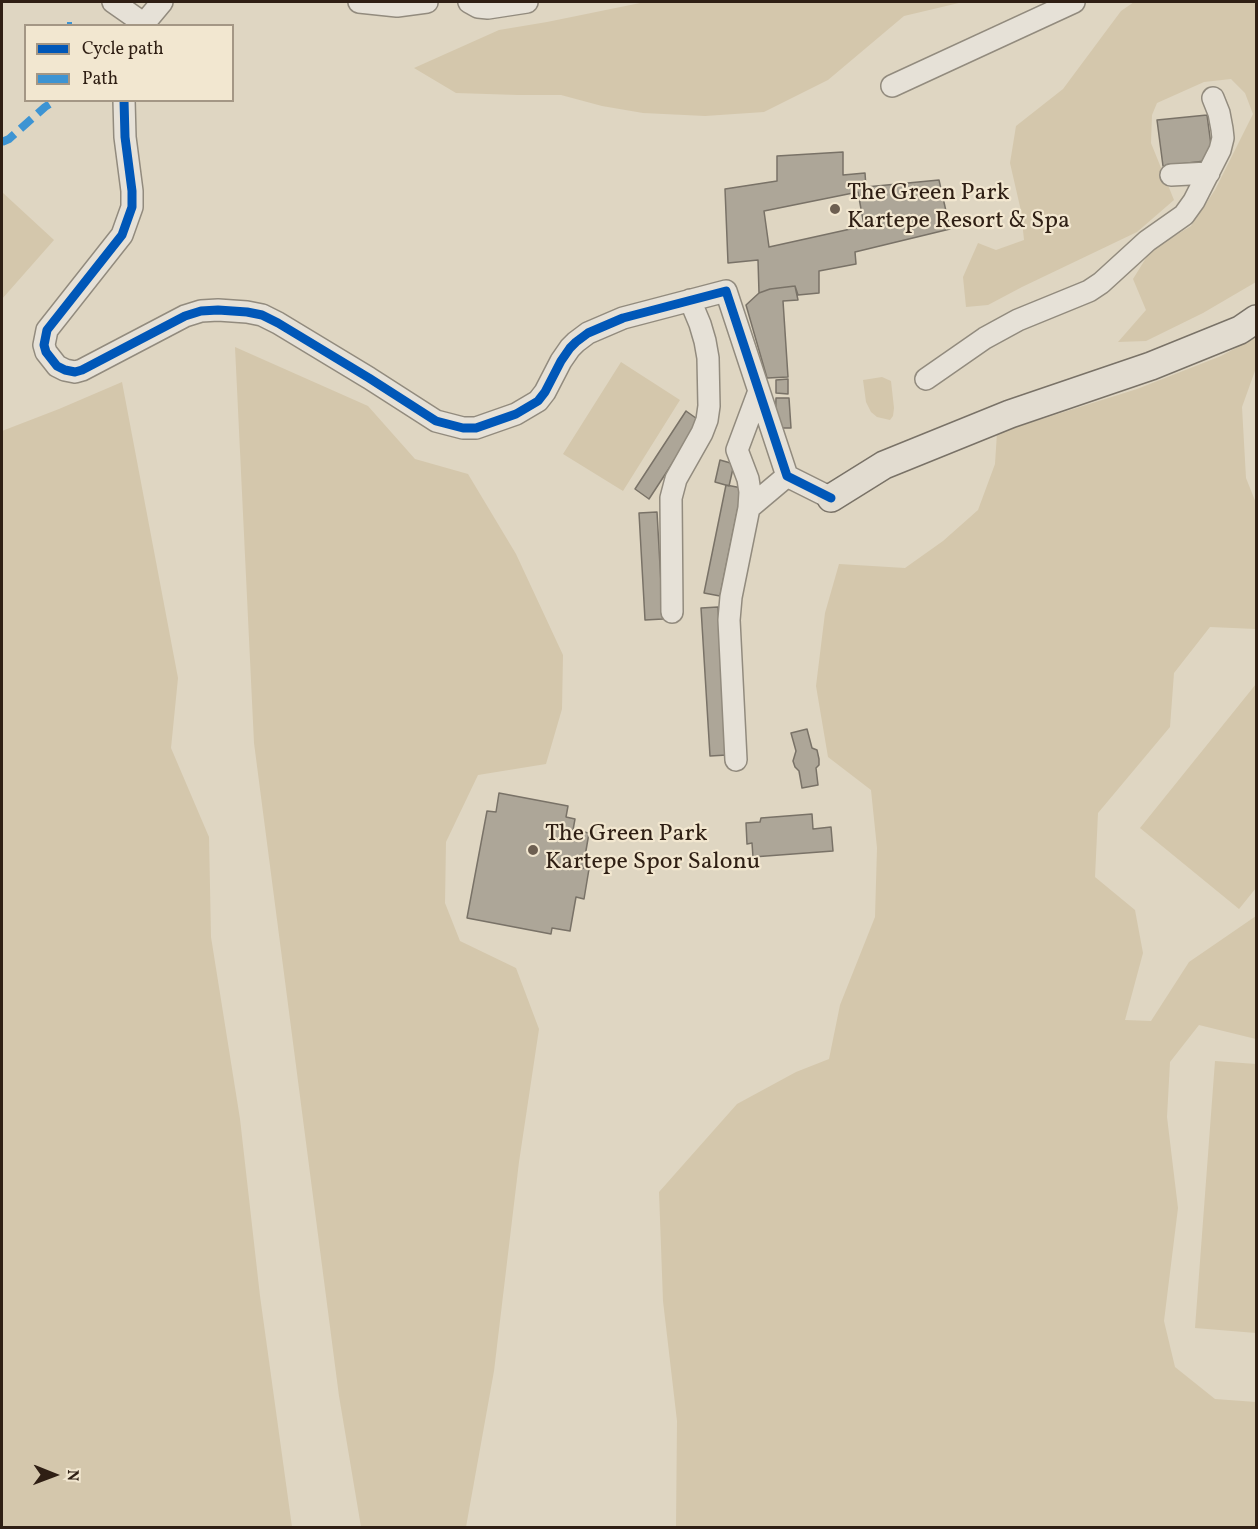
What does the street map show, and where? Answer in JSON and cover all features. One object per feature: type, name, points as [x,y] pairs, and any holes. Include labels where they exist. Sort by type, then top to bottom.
[{"type":"main road","points":[[831,498],[884,465],[1010,414],[1151,366],[1240,330],[1257,319]]},
{"type":"street","points":[[113,2],[142,24],[162,2]]},
{"type":"street","points":[[359,2],[397,6],[427,2]]},
{"type":"street","points":[[469,2],[478,7],[488,8],[527,2]]},
{"type":"street","points":[[892,86],[1074,2]]},
{"type":"street","points":[[926,379],[985,338],[1018,320],[1089,291],[1147,241],[1184,214],[1209,173],[1223,138],[1219,113],[1213,98]]},
{"type":"street","points":[[124,102],[132,207],[122,235],[47,330],[44,345],[46,352],[57,366],[75,372],[82,370],[201,310],[247,312],[262,315],[278,323],[435,421],[463,428],[476,428],[516,414],[538,401],[570,348],[588,333],[623,318],[726,291],[788,476],[831,498]]},
{"type":"street","points":[[1171,175],[1209,173]]},
{"type":"street","points":[[672,612],[671,498],[676,479],[702,433],[709,406],[708,358],[705,341],[690,300]]},
{"type":"street","points":[[736,760],[729,620],[750,492],[748,479],[736,450],[759,391]]},
{"type":"street","points":[[749,508],[788,476]]},
{"type":"shaded area","points":[[645,2],[963,2],[904,16],[828,80],[764,112],[705,116],[643,113],[602,106],[561,95],[456,93],[414,68],[499,30]]},
{"type":"shaded area","points":[[1134,2],[1254,2],[1256,4],[1256,282],[1203,313],[1146,341],[1118,342],[1146,310],[1133,279],[1151,250],[1191,226],[1215,190],[1253,114],[1245,93],[1231,79],[1204,82],[1157,103],[1152,115],[1151,143],[1174,200],[1137,232],[988,305],[966,307],[963,277],[978,243],[996,250],[1024,240],[1021,211],[1010,163],[1016,126],[1063,89],[1121,11]]},
{"type":"shaded area","points":[[2,192],[54,240],[2,299]]},
{"type":"shaded area","points":[[1256,337],[1256,368],[1242,407],[1246,478],[1256,503],[1256,629],[1210,627],[1174,673],[1170,727],[1098,813],[1095,877],[1135,910],[1143,953],[1125,1020],[1151,1021],[1189,962],[1256,916],[1256,1039],[1199,1025],[1170,1062],[1167,1117],[1178,1208],[1164,1321],[1175,1367],[1215,1399],[1256,1402],[1256,1527],[676,1527],[677,1421],[663,1301],[659,1192],[737,1104],[796,1072],[829,1059],[840,1005],[875,917],[877,848],[871,790],[828,757],[816,686],[825,613],[839,564],[905,568],[943,541],[978,510],[995,464],[997,433],[1137,389],[1221,356]]},
{"type":"shaded area","points":[[235,347],[368,406],[415,459],[468,474],[516,554],[563,655],[562,709],[546,764],[478,775],[446,842],[445,903],[460,941],[516,968],[539,1029],[519,1162],[494,1371],[466,1527],[361,1527],[339,1396],[254,743]]},
{"type":"shaded area","points":[[621,362],[680,400],[623,491],[563,454]]},
{"type":"shaded area","points":[[882,377],[891,381],[894,408],[890,420],[877,417],[871,412],[866,402],[863,380]]},
{"type":"shaded area","points":[[122,382],[178,678],[171,748],[209,837],[211,937],[240,1119],[260,1296],[292,1527],[2,1527],[2,431]]},
{"type":"shaded area","points":[[1256,684],[1256,888],[1239,909],[1140,828]]},
{"type":"shaded area","points":[[1215,1061],[1256,1064],[1256,1333],[1195,1328]]},
{"type":"building","points":[[1207,115],[1213,160],[1163,166],[1157,120]]},
{"type":"building","name":"The Green Park Kartepe Resort & Spa","points":[[843,152],[843,175],[865,173],[866,187],[939,180],[950,229],[855,252],[856,264],[819,271],[819,293],[798,295],[795,286],[770,289],[759,293],[758,260],[728,263],[725,189],[777,181],[777,156]]},
{"type":"building","points":[[858,192],[864,226],[769,247],[764,211]]},
{"type":"building","points":[[795,286],[798,300],[783,301],[788,377],[767,378],[746,305],[759,293],[770,289]]},
{"type":"building","points":[[788,379],[788,394],[776,393],[776,380]]},
{"type":"building","points":[[776,398],[789,398],[791,428],[775,428]]},
{"type":"building","points":[[686,411],[700,421],[649,499],[635,489]]},
{"type":"building","points":[[720,460],[734,464],[729,486],[715,482]]},
{"type":"building","points":[[726,485],[742,488],[720,596],[704,593]]},
{"type":"building","points":[[657,512],[663,619],[645,620],[639,513]]},
{"type":"building","points":[[718,607],[727,755],[710,756],[701,608]]},
{"type":"building","points":[[807,729],[812,748],[817,750],[819,759],[819,765],[816,768],[818,785],[802,788],[799,771],[793,761],[796,751],[791,733]]},
{"type":"building","name":"The Green Park Kartepe Spor Salonu","points":[[499,793],[568,806],[566,817],[575,819],[573,830],[589,833],[583,868],[589,869],[584,899],[576,897],[570,931],[552,928],[551,934],[467,918],[487,811],[496,812]]},
{"type":"building","points":[[812,814],[813,829],[831,827],[833,851],[753,857],[752,843],[747,844],[746,823],[760,822],[761,818]]},
{"type":"marked path","points":[[2,142],[9,139],[53,102]]},
{"type":"cycle path","points":[[124,102],[132,207],[122,235],[47,330],[44,345],[46,352],[57,366],[75,372],[82,370],[185,316],[201,311],[247,312],[262,315],[278,323],[436,421],[463,428],[476,428],[516,414],[538,401],[570,348],[588,333],[623,318],[726,291],[787,476],[831,498]]},
{"type":"place","name":"The Green Park Kartepe Resort & Spa","points":[[835,209]]},
{"type":"place","name":"The Green Park Kartepe Spor Salonu","points":[[533,850]]}]
